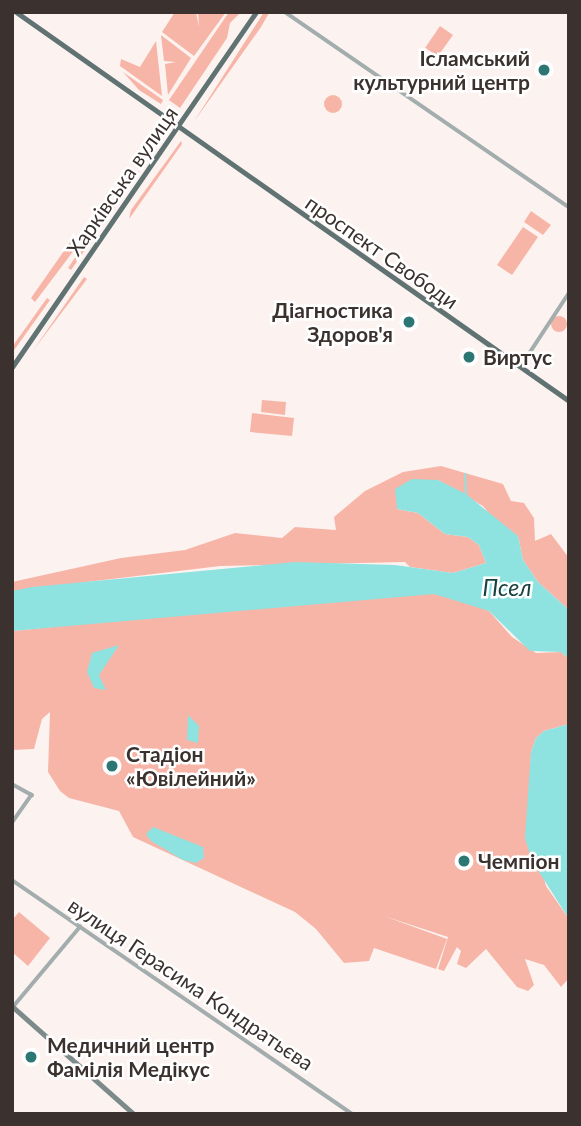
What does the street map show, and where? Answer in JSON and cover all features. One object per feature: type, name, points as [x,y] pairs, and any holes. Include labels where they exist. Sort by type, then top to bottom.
[{"type":"main road","name":"проспект Свободи","points":[[16,12],[569,401]]},
{"type":"main road","name":"Харківська вулиця","points":[[12,368],[256,12]]},
{"type":"main road","points":[[13,1007],[134,1114]]},
{"type":"street","points":[[285,12],[569,207]]},
{"type":"street","points":[[520,368],[569,293]]},
{"type":"street","points":[[12,784],[32,795],[12,824]]},
{"type":"street","name":"вулиця Герасима Кондратьєва","points":[[12,880],[353,1114]]},
{"type":"street","points":[[13,1007],[80,927]]},
{"type":"shaded area","points":[[175,12],[196,12],[199,27],[198,12],[226,12],[194,56],[162,32]]},
{"type":"shaded area","points":[[229,12],[241,12],[230,23],[227,38],[180,108],[169,100]]},
{"type":"shaded area","points":[[264,12],[269,13],[261,27],[193,123]]},
{"type":"shaded area","points":[[440,26],[453,35],[438,56],[425,48]]},
{"type":"shaded area","points":[[161,35],[191,58],[168,95],[165,64],[176,62],[164,61]]},
{"type":"shaded area","points":[[156,41],[162,96],[120,66],[121,59],[140,67]]},
{"type":"shaded area","points":[[123,72],[163,100],[161,104],[139,90]]},
{"type":"shaded area","points":[[329,95],[337,95],[342,104],[340,111],[329,113],[324,108],[324,100]]},
{"type":"shaded area","points":[[181,141],[182,144],[129,219],[131,210]]},
{"type":"shaded area","points":[[140,171],[71,270],[68,268],[128,180]]},
{"type":"shaded area","points":[[531,211],[551,225],[543,235],[524,222]]},
{"type":"shaded area","points":[[523,227],[538,237],[512,275],[497,265]]},
{"type":"shaded area","points":[[71,241],[78,245],[35,302],[31,298]]},
{"type":"shaded area","points":[[84,277],[87,279],[32,352]]},
{"type":"shaded area","points":[[47,298],[50,300],[12,353],[12,347]]},
{"type":"shaded area","points":[[556,316],[562,316],[567,324],[565,330],[556,332],[551,327],[551,321]]},
{"type":"shaded area","points":[[262,400],[286,402],[285,415],[261,412]]},
{"type":"shaded area","points":[[252,413],[294,418],[292,436],[250,432]]},
{"type":"shaded area","points":[[441,466],[503,484],[511,501],[524,503],[534,518],[535,541],[551,534],[569,558],[569,610],[538,582],[523,560],[518,536],[497,523],[483,506],[438,480],[397,509],[418,513],[445,534],[468,537],[479,545],[486,563],[453,573],[410,567],[405,562],[220,566],[12,591],[12,582],[121,558],[185,550],[235,533],[282,538],[295,527],[336,530],[334,517],[365,491],[403,472]]},
{"type":"shaded area","points":[[388,594],[434,594],[459,599],[489,611],[512,637],[536,653],[561,652],[569,659],[569,724],[544,731],[536,738],[531,752],[528,816],[546,886],[569,919],[569,978],[561,987],[544,965],[525,959],[534,985],[528,991],[517,987],[486,949],[466,968],[457,964],[461,951],[457,947],[444,971],[438,969],[448,937],[384,916],[447,939],[436,969],[374,948],[369,961],[344,963],[316,929],[295,912],[133,837],[119,811],[69,798],[60,791],[48,772],[50,712],[42,719],[34,749],[12,750],[12,631]]},
{"type":"shaded area","points":[[19,912],[50,938],[28,966],[12,952],[12,920]]},
{"type":"water","name":"Псел","points":[[412,479],[438,480],[466,494],[518,536],[523,560],[538,582],[569,610],[569,659],[561,652],[530,651],[489,611],[434,594],[12,631],[12,591],[32,587],[295,562],[395,565],[453,573],[486,563],[479,545],[468,537],[445,534],[418,513],[397,509],[395,489]]},
{"type":"water","points":[[119,645],[99,675],[106,690],[94,688],[87,672],[92,653]]},
{"type":"water","points":[[188,715],[199,726],[198,743],[187,740]]},
{"type":"water","points":[[569,724],[569,919],[532,861],[525,838],[531,752],[536,738],[544,731]]},
{"type":"water","points":[[153,827],[203,847],[204,858],[196,863],[183,860],[151,841],[146,834]]},
{"type":"waterway","points":[[465,474],[466,494]]},
{"type":"place","name":"Ісламський культурний центр","points":[[544,70]]},
{"type":"place","name":"Діагностика Здоров'я","points":[[409,322]]},
{"type":"place","name":"Виртус","points":[[469,357]]},
{"type":"place","name":"Стадіон «Ювілейний»","points":[[112,766]]},
{"type":"place","name":"Чемпіон","points":[[464,861]]},
{"type":"place","name":"Медичний центр Фамілія Медікус","points":[[31,1057]]}]
